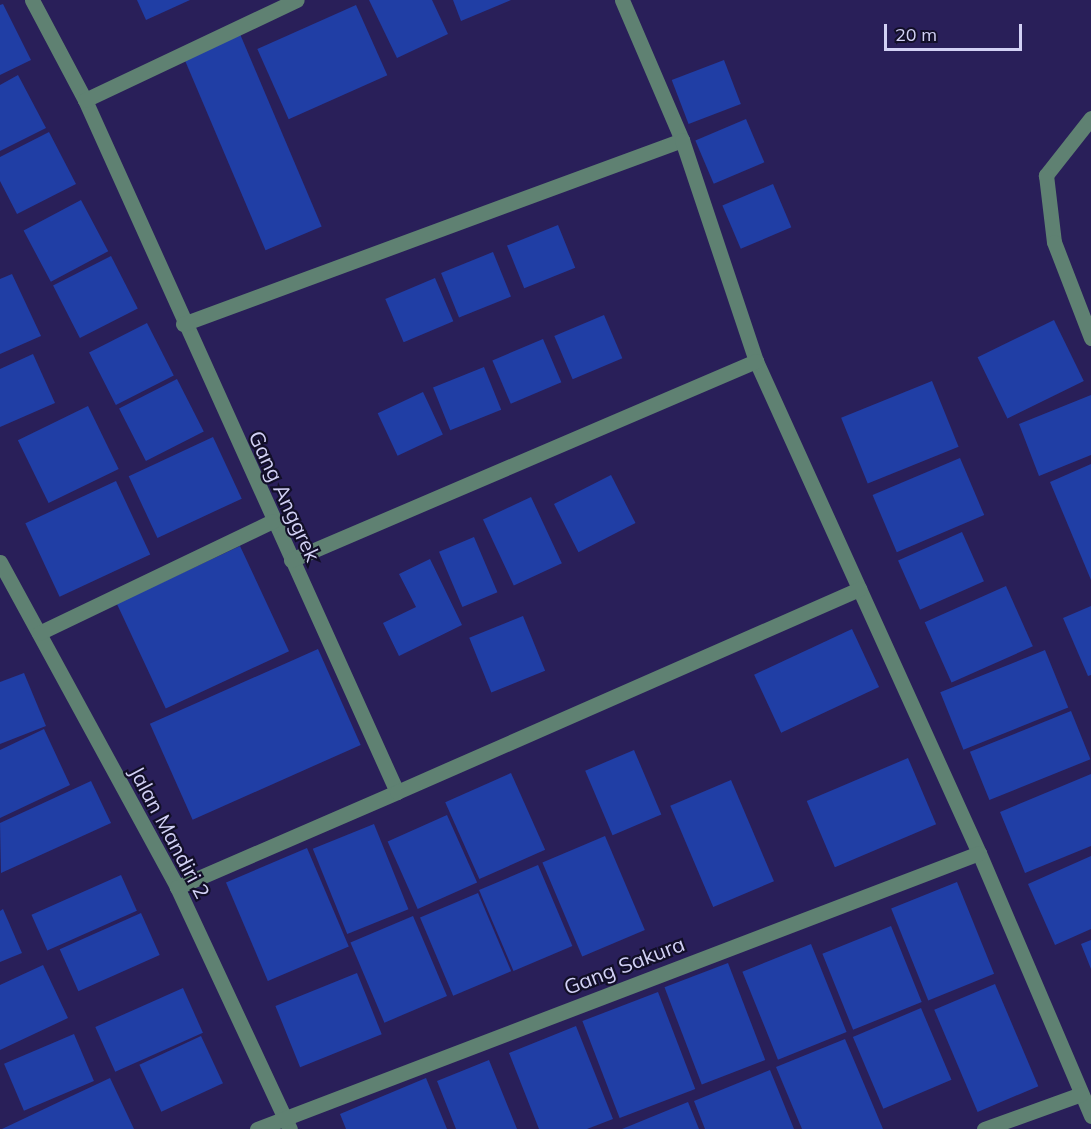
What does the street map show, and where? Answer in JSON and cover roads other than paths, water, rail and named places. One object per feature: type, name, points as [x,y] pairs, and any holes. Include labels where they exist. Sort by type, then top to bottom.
[{"type":"street","name":"Gang Anggrek","points":[[32,0],[85,100],[183,324],[397,792]]},
{"type":"street","points":[[85,100],[297,0]]},
{"type":"street","points":[[622,0],[682,140],[756,361],[979,853],[1091,1116]]},
{"type":"street","points":[[1091,117],[1046,175],[1054,242],[1091,338]]},
{"type":"street","points":[[183,324],[682,140]]},
{"type":"street","points":[[291,560],[756,361]]},
{"type":"street","points":[[39,633],[273,522]]},
{"type":"street","name":"Jalan Mandiri 2","points":[[0,562],[177,886],[287,1122]]},
{"type":"street","points":[[177,886],[859,589]]},
{"type":"street","name":"Gang Sakura","points":[[257,1129],[287,1122],[979,853]]},
{"type":"street","points":[[984,1129],[1081,1094]]}]
